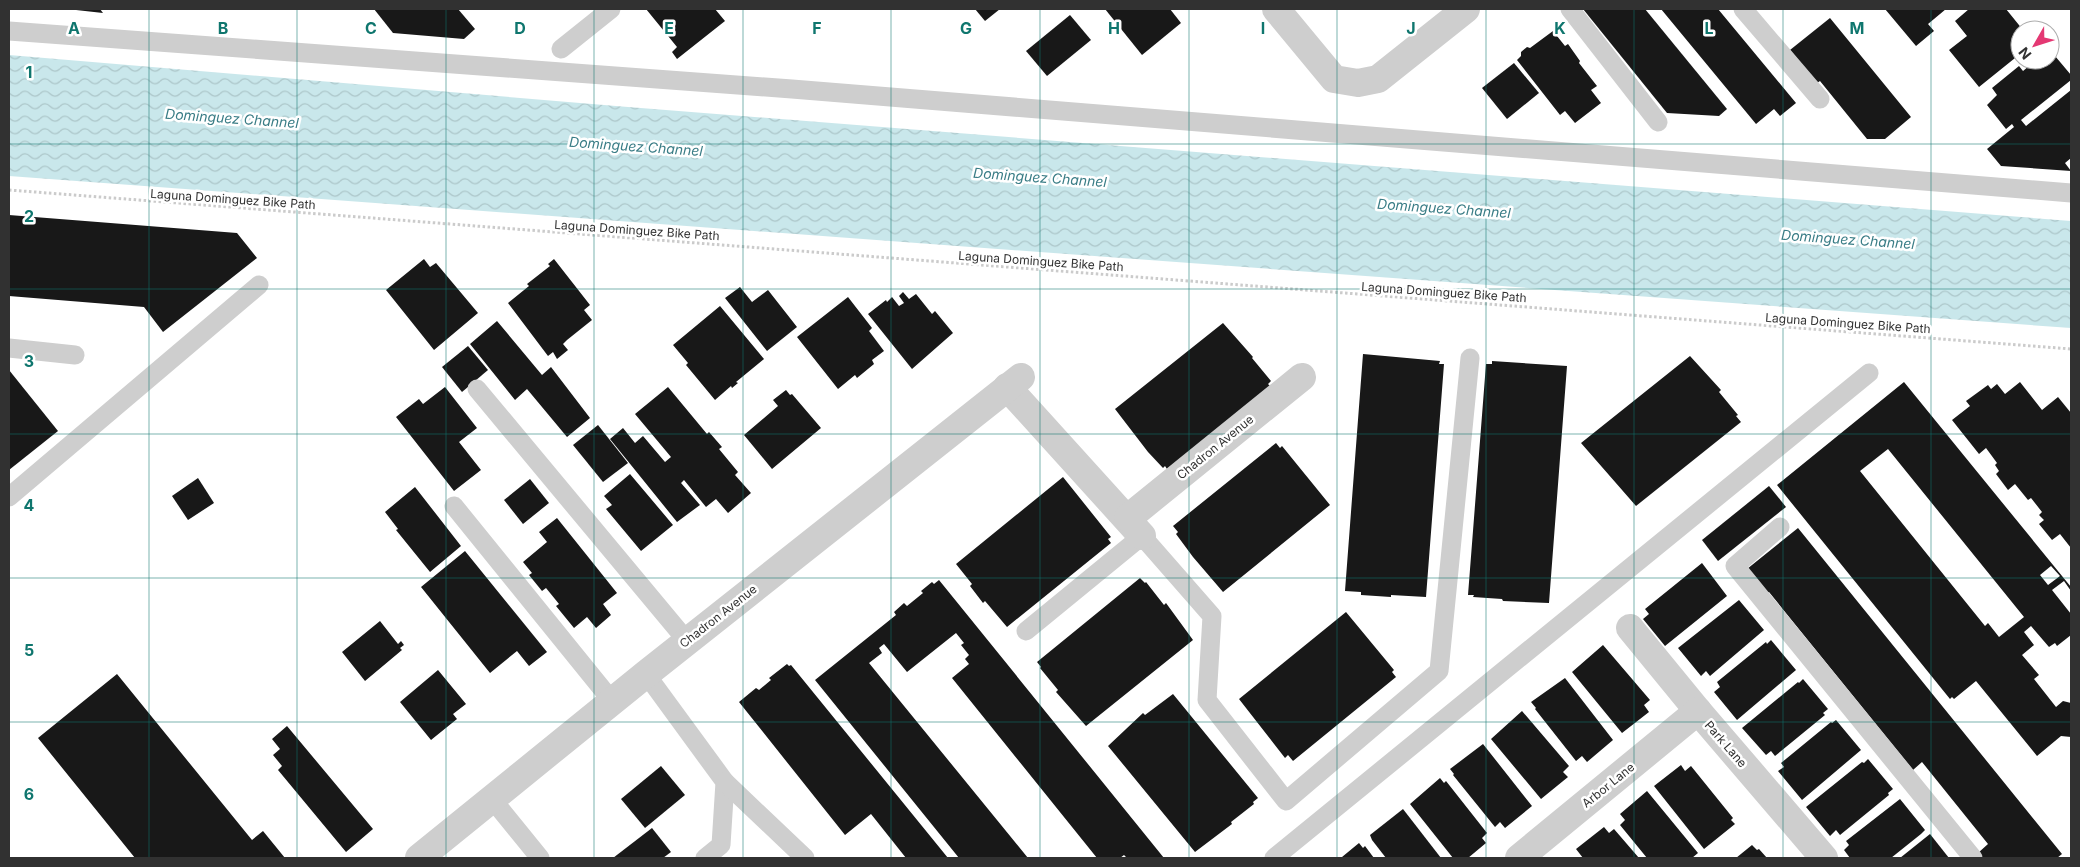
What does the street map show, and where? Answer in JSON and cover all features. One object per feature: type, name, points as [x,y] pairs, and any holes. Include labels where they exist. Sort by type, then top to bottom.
[{"type":"street","points":[[1276,9],[1334,79],[1358,83],[1378,79],[1466,9]]},
{"type":"street","name":"Chadron Avenue","points":[[419,858],[687,641],[1014,382],[1135,527],[1302,377]]},
{"type":"street","name":"Park Lane","points":[[1630,628],[1698,711],[1824,858]]},
{"type":"street","name":"Arbor Lane","points":[[1519,858],[1698,711]]},
{"type":"lane","points":[[561,49],[611,9]]},
{"type":"lane","points":[[1570,9],[1658,122]]},
{"type":"lane","points":[[1743,9],[1820,100]]},
{"type":"lane","points":[[9,32],[792,89],[2071,193]]},
{"type":"lane","points":[[9,497],[258,285]]},
{"type":"lane","points":[[9,348],[76,355]]},
{"type":"lane","points":[[1026,631],[1135,527],[1212,616],[1207,700],[1286,801],[1439,671],[1470,358]]},
{"type":"lane","points":[[1274,858],[1869,373]]},
{"type":"lane","points":[[477,389],[687,641]]},
{"type":"lane","points":[[454,506],[612,701]]},
{"type":"lane","points":[[1780,527],[1735,566],[1973,858]]},
{"type":"lane","points":[[646,674],[725,782],[805,858]]},
{"type":"lane","points":[[705,858],[721,844],[725,782]]},
{"type":"lane","points":[[492,799],[540,858]]},
{"type":"path","name":"Laguna Dominguez Bike Path","points":[[9,190],[2071,350]]},
{"type":"water","name":"Dominguez Channel","points":[[9,55],[628,107],[2071,221],[2071,328],[9,176]]},
{"type":"building","points":[[100,9],[103,13],[76,10]]},
{"type":"building","points":[[374,9],[458,9],[475,29],[464,39],[393,33]]},
{"type":"building","points":[[646,9],[715,9],[725,21],[677,59],[672,52],[677,47]]},
{"type":"building","points":[[975,9],[1000,9],[985,21]]},
{"type":"building","points":[[1105,9],[1170,9],[1181,23],[1142,55]]},
{"type":"building","points":[[1583,9],[1645,9],[1727,109],[1719,116],[1667,113]]},
{"type":"building","points":[[1661,9],[1718,9],[1796,103],[1780,116],[1774,109],[1756,124]]},
{"type":"building","points":[[1885,9],[1946,9],[1928,24],[1934,31],[1916,46]]},
{"type":"building","points":[[1969,9],[2006,9],[2015,20],[2010,20],[2010,62],[1979,87],[1949,50],[1967,36],[1955,21]]},
{"type":"building","points":[[1070,15],[1091,40],[1047,76],[1026,51]]},
{"type":"building","points":[[1830,18],[1911,117],[1885,139],[1867,139],[1820,81],[1817,83],[1790,50]]},
{"type":"building","points":[[1553,31],[1565,46],[1568,44],[1580,61],[1579,63],[1597,86],[1591,90],[1601,103],[1575,123],[1565,111],[1560,115],[1517,60],[1521,56],[1521,52],[1527,47],[1530,48]]},
{"type":"building","points":[[2060,62],[2071,75],[2071,80],[2021,120],[2026,126],[2071,90],[2071,158],[2065,163],[2071,171],[2001,166],[1987,149],[2014,127],[2012,124],[2006,129],[1987,105],[1997,95],[1992,88],[2014,70],[2060,70]]},
{"type":"building","points":[[1514,63],[1539,93],[1507,119],[1482,88]]},
{"type":"building","points":[[9,215],[237,233],[257,258],[163,332],[144,307],[9,296]]},
{"type":"building","points":[[424,259],[430,267],[436,263],[478,313],[434,350],[386,290]]},
{"type":"building","points":[[554,259],[590,305],[584,310],[592,320],[563,344],[568,350],[557,359],[553,352],[548,356],[508,303],[529,286],[527,284],[550,266],[548,264]]},
{"type":"building","points":[[740,287],[752,302],[768,290],[797,327],[767,351],[725,298]]},
{"type":"building","points":[[903,292],[909,299],[916,294],[932,314],[935,311],[953,333],[912,369],[868,314],[892,297],[899,306],[904,303],[899,296]]},
{"type":"building","points":[[848,297],[872,328],[869,331],[884,351],[872,360],[874,364],[857,378],[855,375],[838,389],[797,337]]},
{"type":"building","points":[[720,306],[764,359],[736,382],[738,383],[732,388],[731,386],[715,400],[686,365],[688,363],[673,345]]},
{"type":"building","points":[[497,321],[542,375],[551,367],[590,418],[567,437],[527,389],[515,400],[470,344]]},
{"type":"building","points":[[1223,323],[1253,357],[1271,381],[1268,384],[1273,389],[1169,472],[1165,466],[1163,468],[1148,452],[1115,409]]},
{"type":"building","points":[[468,346],[488,370],[462,392],[442,367]]},
{"type":"building","points":[[1363,354],[1440,361],[1439,364],[1444,364],[1426,597],[1361,595],[1361,592],[1345,591]]},
{"type":"building","points":[[1690,356],[1721,390],[1719,392],[1738,415],[1736,416],[1741,422],[1636,506],[1581,443]]},
{"type":"building","points":[[1492,361],[1567,366],[1549,603],[1503,601],[1502,599],[1468,595],[1486,364],[1492,364]]},
{"type":"building","points":[[9,370],[58,431],[9,470]]},
{"type":"building","points":[[1904,382],[2071,587],[2071,591],[2064,581],[2052,590],[2071,614],[2071,635],[2057,646],[2055,643],[2049,647],[2031,626],[2024,632],[2034,645],[2022,655],[2039,675],[2034,679],[2056,707],[2063,701],[2071,703],[2071,737],[2061,736],[2037,756],[1976,681],[1954,699],[1952,697],[1950,699],[1777,485]],"holes":[[[1888,449],[2024,617],[1999,637],[1988,623],[1985,626],[1860,471]],[[2051,566],[2060,576],[2048,585],[2040,575]]]},
{"type":"building","points":[[2020,382],[2042,410],[2058,397],[2071,413],[2071,548],[2060,534],[2052,540],[2039,524],[2044,520],[2039,515],[2042,512],[2031,498],[2028,500],[2015,484],[2008,490],[1996,474],[1999,471],[1995,465],[1997,463],[1986,448],[1979,454],[1952,420],[1970,406],[1966,401],[1988,385],[1991,389],[1997,384],[2005,394]]},
{"type":"building","points":[[445,387],[477,428],[459,442],[481,470],[454,491],[396,417],[419,399],[423,404]]},
{"type":"building","points":[[668,387],[707,434],[709,432],[722,447],[719,449],[738,472],[735,475],[751,493],[728,513],[716,499],[706,507],[684,480],[681,483],[700,505],[677,522],[610,439],[623,428],[635,443],[643,436],[665,462],[671,457],[635,414]]},
{"type":"building","points":[[786,390],[790,395],[792,394],[821,428],[772,469],[744,435],[778,406],[773,400]]},
{"type":"building","points":[[598,425],[628,463],[603,482],[573,445]]},
{"type":"building","points":[[1276,443],[1280,448],[1282,446],[1330,505],[1223,592],[1193,557],[1176,534],[1178,532],[1173,526]]},
{"type":"building","points":[[630,474],[673,525],[641,551],[606,509],[612,505],[604,496]]},
{"type":"building","points":[[1063,477],[1111,537],[1108,539],[1111,543],[1007,627],[985,601],[983,603],[970,586],[972,584],[956,564]]},
{"type":"building","points":[[198,478],[214,503],[188,520],[172,496]]},
{"type":"building","points":[[530,479],[549,503],[523,524],[504,500]]},
{"type":"building","points":[[1769,486],[1786,507],[1718,561],[1702,540]]},
{"type":"building","points":[[415,487],[461,546],[430,572],[396,530],[398,529],[385,512]]},
{"type":"building","points":[[557,518],[617,593],[603,604],[611,615],[596,628],[587,617],[574,628],[556,606],[559,604],[546,588],[542,591],[529,575],[532,573],[523,562],[547,542],[539,532]]},
{"type":"building","points":[[1798,528],[2062,854],[2057,858],[1983,858],[1978,853],[1988,844],[1922,762],[1913,770],[1769,592],[1767,593],[1747,569]]},
{"type":"building","points":[[465,551],[547,652],[529,666],[517,651],[490,673],[421,587]]},
{"type":"building","points":[[1702,563],[1727,596],[1665,646],[1643,619],[1649,614],[1645,609]]},
{"type":"building","points":[[1140,578],[1146,582],[1164,605],[1166,603],[1193,640],[1086,726],[1056,692],[1058,690],[1037,662]]},
{"type":"building","points":[[939,580],[1164,858],[1127,858],[1124,855],[1120,858],[1097,858],[952,678],[969,664],[965,659],[969,655],[961,645],[964,643],[956,633],[907,672],[884,644],[879,648],[882,653],[869,663],[1028,858],[959,858],[815,680],[896,615],[894,612],[904,603],[907,606],[923,593],[921,591],[932,582],[934,584]]},
{"type":"building","points":[[1739,600],[1764,630],[1710,676],[1706,671],[1701,676],[1678,648]]},
{"type":"building","points":[[1346,612],[1394,670],[1392,672],[1396,677],[1293,761],[1288,755],[1285,758],[1239,699]]},
{"type":"building","points":[[380,621],[398,644],[401,641],[404,645],[400,648],[402,650],[365,681],[342,652]]},
{"type":"building","points":[[1771,640],[1796,670],[1737,720],[1714,692],[1720,687],[1717,682]]},
{"type":"building","points":[[1603,645],[1650,700],[1644,705],[1649,712],[1622,733],[1572,672]]},
{"type":"building","points":[[787,664],[791,665],[948,858],[906,858],[871,814],[845,835],[739,702],[756,688],[759,690],[771,680],[769,678]]},
{"type":"building","points":[[438,670],[466,704],[453,714],[457,719],[431,740],[400,702]]},
{"type":"building","points":[[117,674],[252,840],[263,831],[285,858],[135,858],[38,738]]},
{"type":"building","points":[[1565,678],[1613,740],[1587,762],[1582,756],[1576,761],[1531,702]]},
{"type":"building","points":[[1803,679],[1828,709],[1823,713],[1825,715],[1775,756],[1771,751],[1766,755],[1742,728]]},
{"type":"building","points":[[1173,694],[1258,798],[1253,802],[1254,804],[1231,822],[1232,824],[1195,852],[1108,746],[1143,713],[1145,715]]},
{"type":"building","points":[[1522,711],[1569,766],[1563,772],[1568,777],[1541,799],[1491,739]]},
{"type":"building","points":[[1836,720],[1861,750],[1802,800],[1778,771],[1784,767],[1781,763],[1831,722]]},
{"type":"building","points":[[287,726],[373,829],[346,852],[278,770],[282,766],[273,755],[280,749],[272,739]]},
{"type":"building","points":[[1483,744],[1532,806],[1505,828],[1500,822],[1495,827],[1450,769]]},
{"type":"building","points":[[1868,759],[1893,789],[1888,793],[1889,795],[1840,835],[1836,830],[1830,836],[1806,807]]},
{"type":"building","points":[[1681,765],[1685,771],[1691,766],[1733,818],[1731,820],[1735,824],[1704,849],[1654,786]]},
{"type":"building","points":[[661,766],[685,795],[645,828],[621,799]]},
{"type":"building","points":[[1440,778],[1444,783],[1446,781],[1487,833],[1482,838],[1486,843],[1468,858],[1453,858],[1410,804]]},
{"type":"building","points":[[1647,791],[1698,853],[1692,858],[1647,858],[1620,825],[1625,820],[1620,814]]},
{"type":"building","points":[[1900,799],[1925,830],[1891,858],[1850,858],[1844,850],[1849,845],[1846,841]]},
{"type":"building","points":[[1403,809],[1441,858],[1386,858],[1372,840],[1370,835]]},
{"type":"building","points":[[1604,827],[1609,833],[1614,829],[1639,858],[1583,858],[1576,849]]},
{"type":"building","points":[[652,828],[671,852],[663,858],[613,858]]},
{"type":"building","points":[[1930,834],[1949,858],[1900,858]]},
{"type":"building","points":[[1359,843],[1363,848],[1365,846],[1374,858],[1342,857]]},
{"type":"building","points":[[1752,845],[1757,850],[1759,849],[1767,858],[1736,858]]}]
